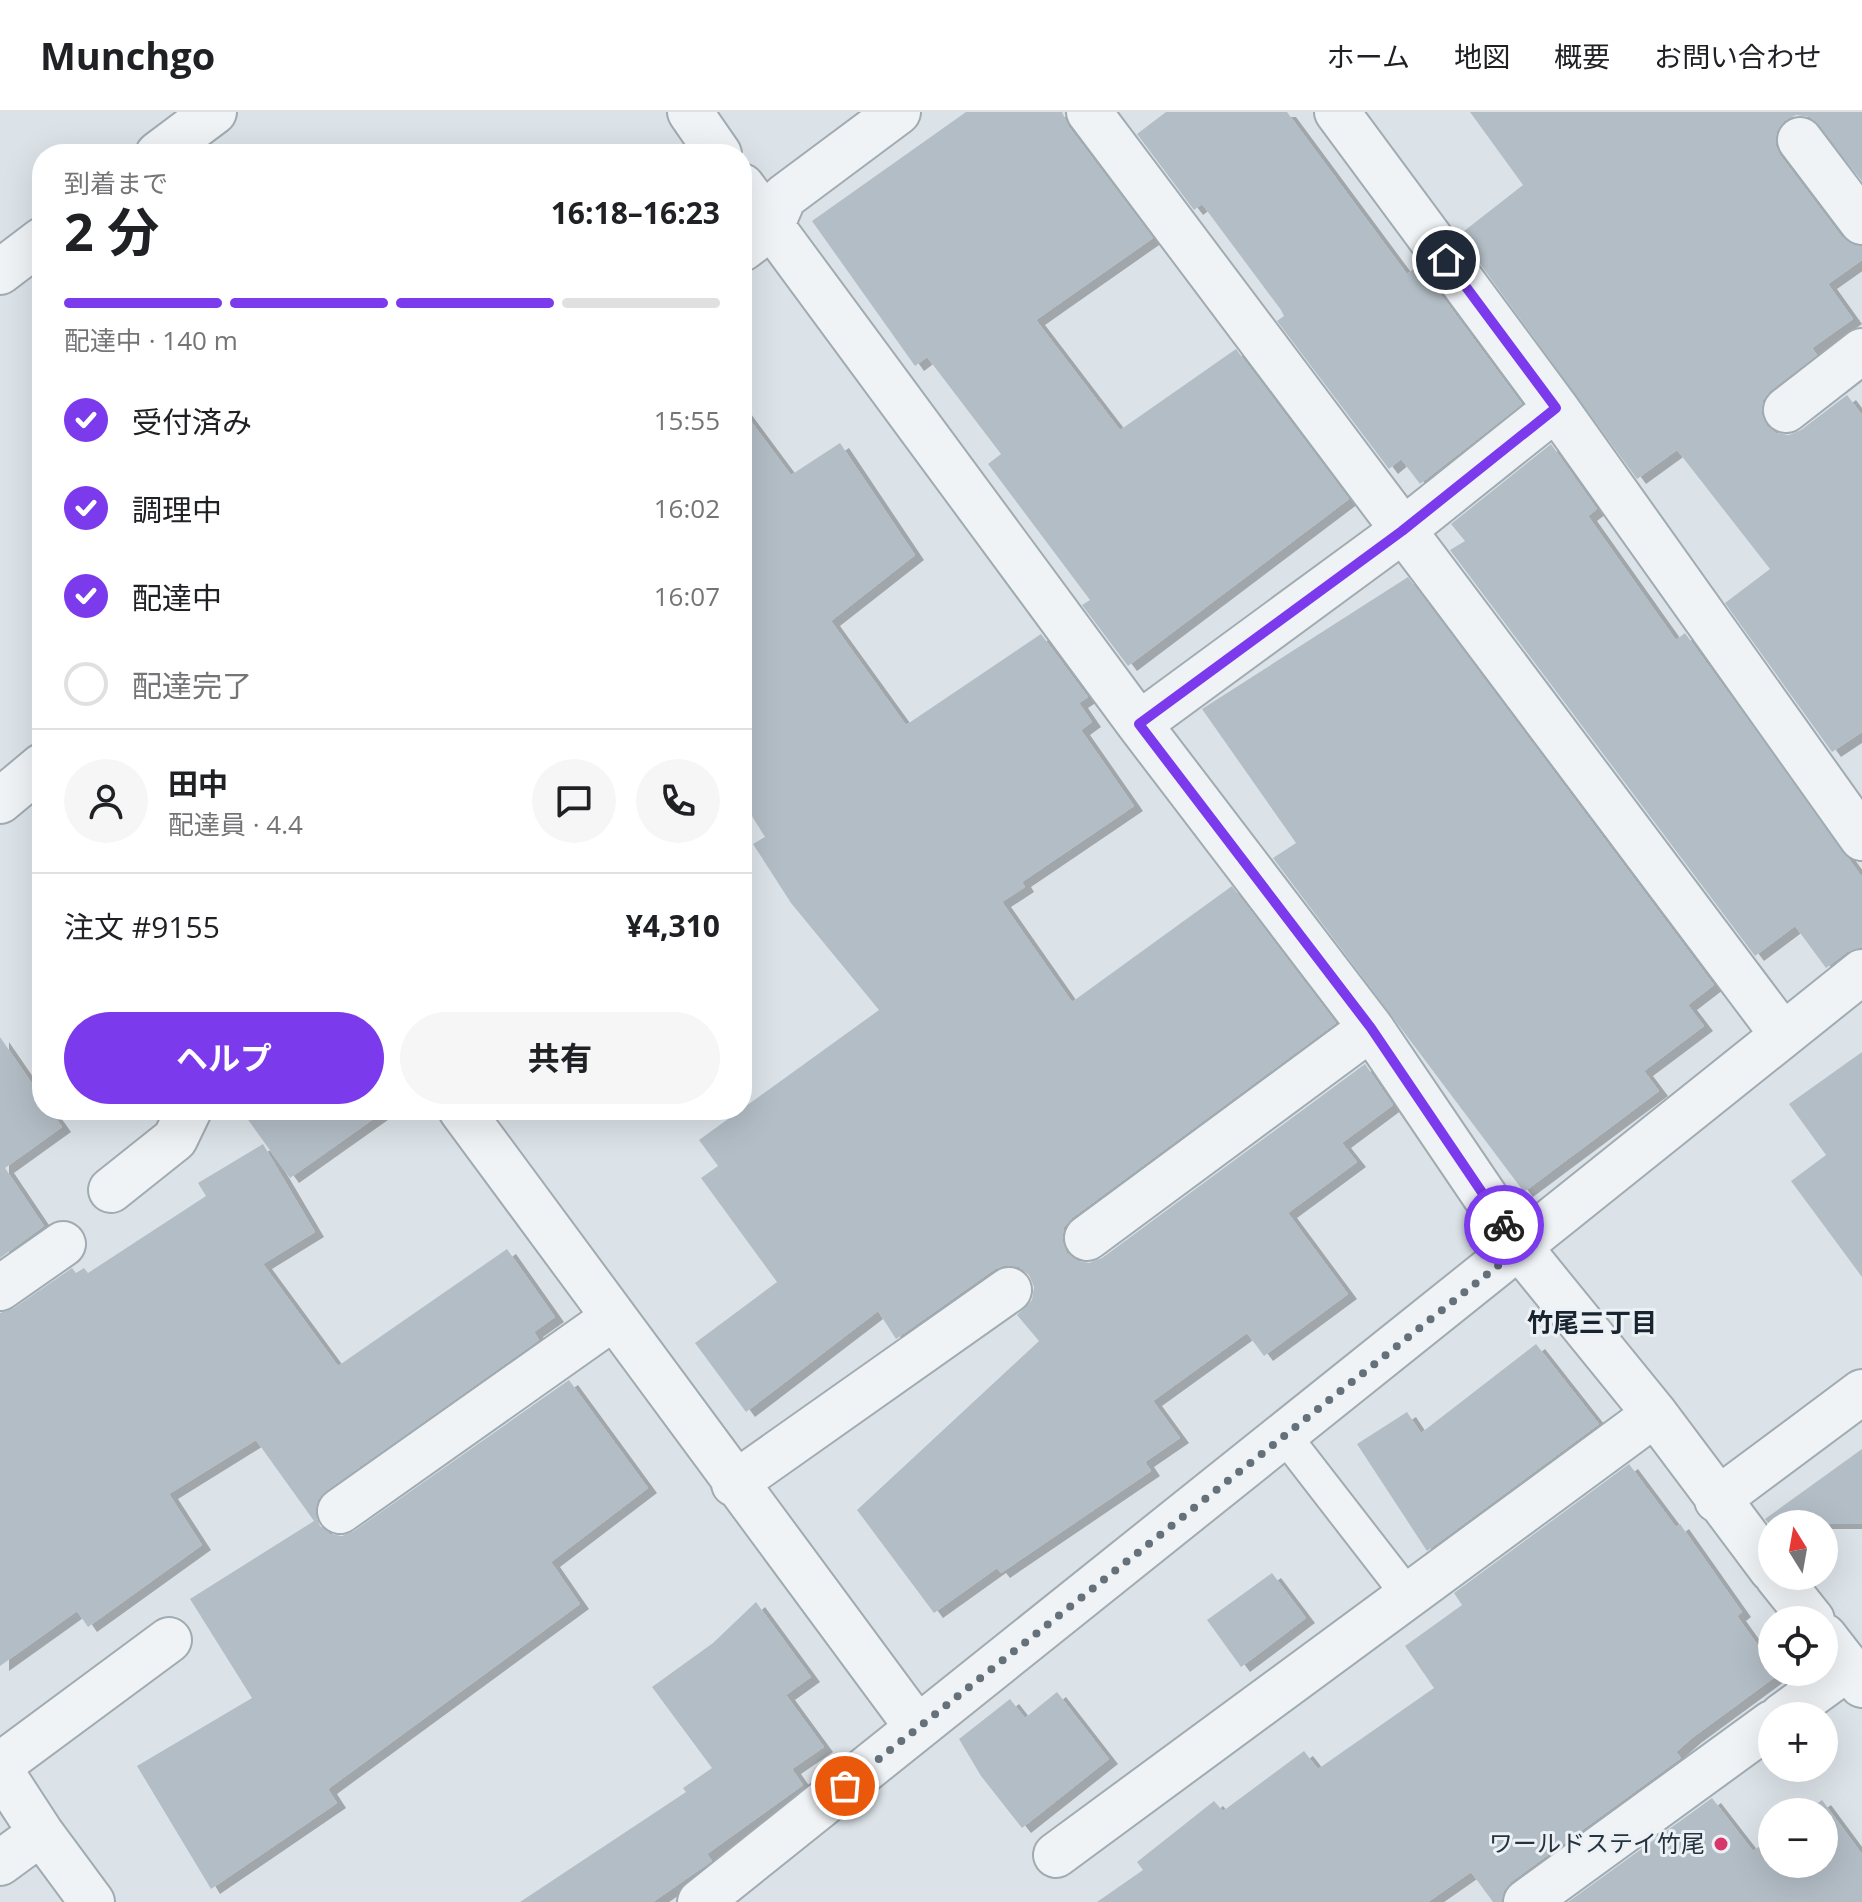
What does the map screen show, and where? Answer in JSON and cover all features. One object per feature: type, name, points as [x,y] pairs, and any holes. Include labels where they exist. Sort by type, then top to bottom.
[{"type":"street","points":[[171,144],[214,112]]},
{"type":"street","points":[[690,112],[712,144]]},
{"type":"street","points":[[898,112],[784,197],[757,238],[1139,724],[1371,1028],[1520,1248],[1655,1414],[1758,1552]]},
{"type":"street","points":[[1089,112],[1783,1035]]},
{"type":"street","points":[[1337,112],[1556,408],[1862,838]]},
{"type":"street","points":[[1800,140],[1862,222]]},
{"type":"street","points":[[0,272],[32,248]]},
{"type":"street","points":[[1786,410],[1862,351]]},
{"type":"street","points":[[1139,724],[1402,531],[1556,408]]},
{"type":"street","points":[[0,801],[32,774]]},
{"type":"street","points":[[700,1902],[1862,972]]},
{"type":"street","points":[[1087,1238],[1371,1028]]},
{"type":"street","points":[[111,1190],[175,1139],[184,1120]]},
{"type":"street","points":[[468,1120],[734,1484],[917,1727]]},
{"type":"street","points":[[0,1288],[63,1244]]},
{"type":"street","points":[[734,1484],[1009,1290]]},
{"type":"street","points":[[340,1511],[613,1318]]},
{"type":"street","points":[[1717,1500],[1862,1392]]},
{"type":"street","points":[[1056,1855],[1655,1414]]},
{"type":"street","points":[[1788,1590],[1801,1606]]},
{"type":"street","points":[[92,1902],[41,1833],[0,1767],[169,1640]]},
{"type":"street","points":[[1799,1702],[1845,1663]]},
{"type":"street","points":[[1526,1902],[1758,1733]]},
{"type":"street","points":[[0,1863],[41,1833]]},
{"type":"lane","points":[[1284,1435],[1408,1595]]},
{"type":"building","points":[[966,112],[1062,112],[1069,127],[1153,238],[1036,320],[1120,430],[1236,349],[1349,499],[1128,666],[1082,605],[1090,600],[988,464],[1001,454],[927,357],[915,366],[812,221]]},
{"type":"building","points":[[1166,112],[1287,112],[1407,274],[1419,265],[1522,404],[1420,484],[1401,459],[1389,469],[1277,321],[1284,316],[1281,310],[1202,204],[1194,210],[1137,134]]},
{"type":"building","points":[[1470,112],[1862,112],[1862,181],[1810,117],[1796,115],[1784,121],[1777,131],[1775,144],[1780,155],[1842,237],[1862,246],[1862,260],[1828,284],[1853,319],[1812,348],[1817,355],[1770,391],[1763,400],[1761,413],[1767,426],[1776,433],[1789,435],[1801,430],[1847,395],[1862,415],[1862,732],[1832,752],[1725,603],[1770,569],[1677,450],[1637,479],[1459,235],[1523,185]]},
{"type":"building","points":[[752,422],[791,475],[840,443],[915,555],[831,621],[906,725],[1041,634],[1088,697],[1079,703],[1092,722],[1081,730],[1134,806],[1022,882],[1025,887],[1002,902],[1072,1002],[1232,886],[1336,1023],[1072,1218],[1064,1227],[1062,1240],[1067,1253],[1078,1261],[1089,1263],[1102,1258],[1365,1064],[1393,1105],[1342,1143],[1357,1162],[1288,1213],[1348,1294],[1264,1356],[1247,1333],[1153,1401],[1180,1438],[1145,1462],[1151,1471],[1001,1573],[997,1568],[934,1613],[857,1510],[1039,1341],[1017,1315],[1032,1300],[1034,1287],[1029,1275],[1019,1267],[1006,1265],[995,1269],[896,1339],[878,1311],[746,1412],[695,1343],[777,1282],[701,1178],[718,1166],[699,1140],[727,1120],[752,1120],[752,1102],[879,1010],[791,903],[753,844],[765,837],[752,816]]},
{"type":"building","points":[[1551,444],[1597,509],[1588,516],[1676,640],[1685,633],[1862,877],[1862,948],[1847,952],[1826,968],[1795,926],[1755,956],[1450,550],[1465,541],[1451,524]]},
{"type":"building","points":[[1408,577],[1714,985],[1688,1005],[1704,1026],[1644,1071],[1659,1091],[1524,1192],[1273,858],[1296,843],[1202,709]]},
{"type":"building","points":[[0,1037],[32,1083],[32,1120],[57,1120],[62,1127],[5,1168],[44,1226],[0,1258]]},
{"type":"building","points":[[1862,1052],[1862,1277],[1791,1181],[1826,1155],[1789,1104]]},
{"type":"building","points":[[248,1120],[372,1120],[290,1178]]},
{"type":"building","points":[[263,1144],[315,1232],[263,1264],[338,1366],[507,1249],[555,1317],[534,1332],[539,1340],[326,1491],[318,1500],[315,1512],[320,1526],[330,1534],[342,1536],[354,1531],[569,1380],[648,1488],[551,1562],[580,1604],[328,1789],[337,1803],[211,1889],[137,1766],[252,1698],[190,1599],[314,1521],[256,1440],[169,1494],[202,1545],[88,1627],[77,1611],[0,1666],[0,1313],[14,1308],[72,1268],[76,1273],[84,1268],[88,1273],[206,1196],[198,1183]]},
{"type":"building","points":[[1536,1344],[1599,1424],[1427,1551],[1357,1444],[1407,1412],[1421,1433]]},
{"type":"building","points":[[1862,1449],[1862,1524],[1838,1524],[1838,1510],[1777,1510]]},
{"type":"building","points":[[1629,1464],[1676,1527],[1680,1524],[1742,1612],[1737,1616],[1758,1645],[1758,1686],[1763,1686],[1676,1752],[1681,1758],[1511,1882],[1501,1902],[1493,1902],[1471,1872],[1428,1902],[1097,1902],[1143,1870],[1137,1862],[1214,1801],[1223,1811],[1304,1751],[1318,1769],[1434,1688],[1405,1646],[1462,1605],[1454,1593]]},
{"type":"building","points":[[1272,1573],[1306,1618],[1241,1667],[1207,1620]]},
{"type":"building","points":[[756,1602],[811,1677],[786,1695],[824,1747],[792,1769],[803,1785],[707,1854],[712,1861],[653,1902],[520,1902],[686,1792],[683,1788],[712,1768],[652,1687],[713,1643]]},
{"type":"building","points":[[1057,1692],[1109,1759],[1022,1828],[981,1776],[959,1739],[1010,1699],[1025,1718]]},
{"type":"building","name":"ワールドステイ竹尾","points":[[1712,1798],[1753,1851],[1758,1847],[1758,1878],[1838,1878],[1838,1822],[1862,1854],[1862,1902],[1568,1902]]},
{"type":"way so far","points":[[845,1786],[1520,1248],[1504,1225]]},
{"type":"place","name":"ワールドステイ竹尾","points":[[1721,1844]]},
{"type":"district","name":"竹尾三丁目","points":[[1592,1323]]},
{"type":"route","points":[[1446,260],[1556,408],[1402,531],[1139,724],[1371,1028],[1504,1225]]}]
